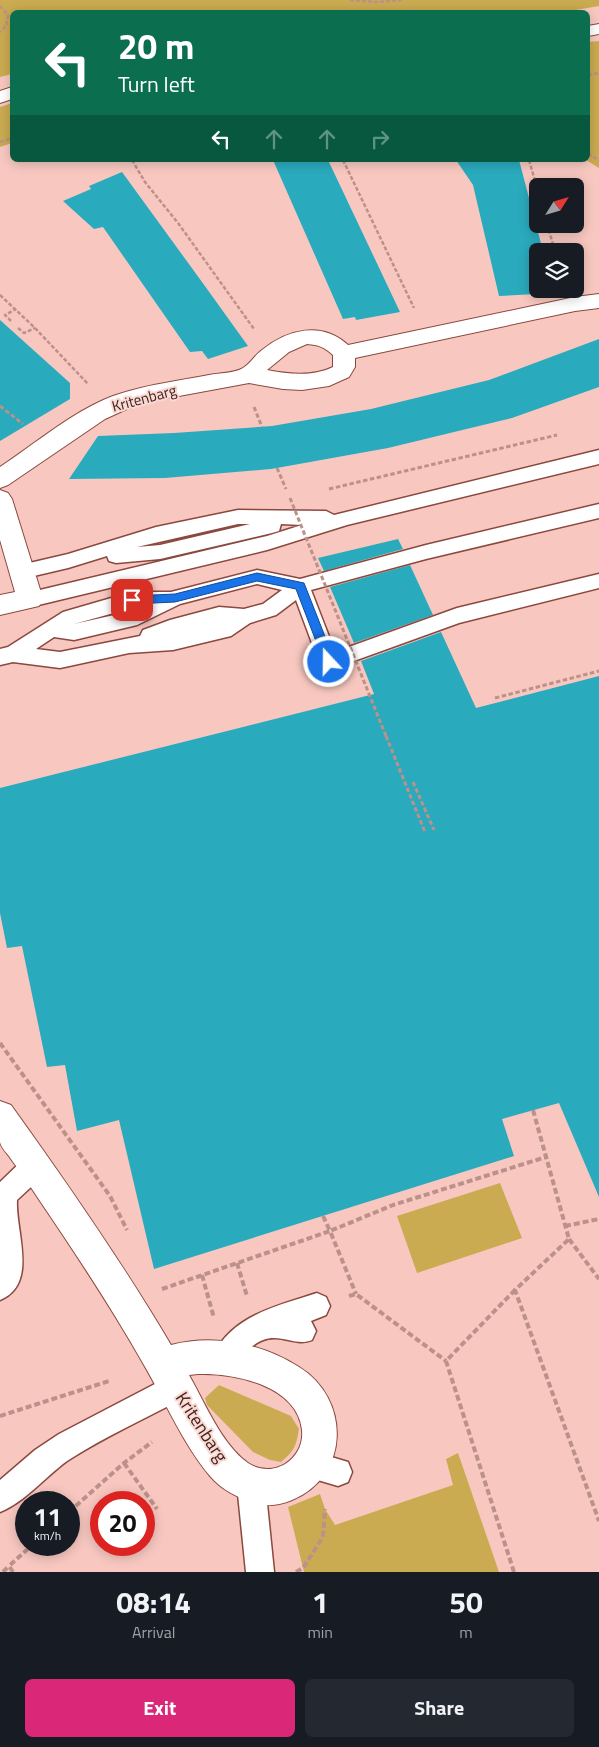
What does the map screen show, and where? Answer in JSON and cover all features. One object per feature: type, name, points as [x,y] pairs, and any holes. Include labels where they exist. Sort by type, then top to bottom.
[{"type":"street","points":[[249,375],[265,357],[285,344],[297,339],[309,337],[325,339],[340,348],[344,353],[599,301]]},
{"type":"street","name":"Kritenbarg","points":[[0,479],[109,407],[152,393],[249,375],[302,382],[328,378],[341,372],[344,367],[344,353]]},
{"type":"street","points":[[0,499],[11,575],[30,598],[0,605]]},
{"type":"street","name":"Kritenbarg","points":[[0,1116],[60,1200],[130,1309],[169,1375],[217,1455],[233,1474],[251,1484],[270,1488],[283,1486],[295,1479],[325,1468],[319,1443],[321,1431],[317,1416],[302,1391],[279,1374],[244,1362],[203,1357],[182,1359],[169,1375]]},
{"type":"lane","points":[[30,598],[267,543],[346,518],[599,457]]},
{"type":"lane","points":[[6,655],[60,660],[129,645],[173,642],[224,630],[244,617],[269,610],[300,586],[426,552],[599,511]]},
{"type":"lane","points":[[11,575],[68,561],[160,552],[310,518],[346,518]]},
{"type":"lane","points":[[6,655],[51,629],[74,632],[137,617],[175,598],[257,577],[300,586]]},
{"type":"lane","points":[[300,586],[329,662],[456,616],[599,581]]},
{"type":"lane","points":[[0,1286],[7,1272],[9,1256],[3,1212],[4,1198],[11,1187],[35,1166]]},
{"type":"lane","points":[[225,1359],[238,1341],[250,1331],[317,1306]]},
{"type":"lane","points":[[262,1325],[288,1325],[303,1330]]},
{"type":"lane","points":[[0,1498],[39,1464],[169,1375]]},
{"type":"lane","points":[[251,1484],[260,1572]]},
{"type":"path","points":[[350,0],[377,2],[402,0]]},
{"type":"path","points":[[0,6],[8,15],[6,26],[0,32]]},
{"type":"path","points":[[133,162],[145,182],[178,223],[256,332]]},
{"type":"path","points":[[344,162],[411,303],[430,334]]},
{"type":"path","points":[[530,162],[534,178]]},
{"type":"path","points":[[0,295],[35,328],[109,407]]},
{"type":"path","points":[[11,321],[5,315],[16,309]]},
{"type":"path","points":[[18,328],[24,333],[35,328]]},
{"type":"path","points":[[253,403],[262,427]]},
{"type":"path","points":[[328,489],[527,442]]},
{"type":"path","points":[[277,468],[425,832]]},
{"type":"path","points":[[290,498],[299,496]]},
{"type":"path","points":[[495,698],[599,671]]},
{"type":"path","points":[[413,782],[434,830]]},
{"type":"path","points":[[0,1043],[110,1196],[132,1239]]},
{"type":"path","points":[[533,1110],[569,1239],[599,1279]]},
{"type":"path","points":[[174,1285],[330,1231],[394,1205],[546,1157]]},
{"type":"path","points":[[323,1216],[356,1294],[446,1361],[514,1572]]},
{"type":"path","points":[[565,1226],[599,1220]]},
{"type":"path","points":[[446,1361],[515,1290],[569,1239]]},
{"type":"path","points":[[238,1263],[246,1292]]},
{"type":"path","points":[[202,1275],[210,1306]]},
{"type":"path","points":[[515,1290],[599,1521]]},
{"type":"path","points":[[317,1306],[356,1294]]},
{"type":"path","points":[[0,1416],[169,1375]]},
{"type":"path","points":[[80,1502],[124,1463],[157,1509]]},
{"type":"path","points":[[296,1572],[303,1568],[322,1537],[325,1509]]},
{"type":"path","points":[[3,1572],[20,1556]]},
{"type":"path","points":[[9,1566],[13,1572]]},
{"type":"shaded area","points":[[0,0],[599,0],[599,6],[576,10],[10,10],[10,74],[0,77]]},
{"type":"shaded area","points":[[599,41],[599,168],[589,162],[590,42]]},
{"type":"shaded area","points":[[10,104],[10,144],[0,147],[0,107]]},
{"type":"shaded area","points":[[500,1183],[522,1238],[417,1273],[397,1216]]},
{"type":"shaded area","points":[[219,1385],[291,1416],[299,1429],[297,1440],[292,1451],[281,1462],[270,1460],[253,1452],[207,1405],[205,1398]]},
{"type":"shaded area","points":[[458,1453],[499,1572],[304,1572],[288,1507],[320,1494],[325,1509],[335,1525],[453,1485],[446,1459]]},
{"type":"building","points":[[274,162],[329,162],[400,312],[356,320],[355,317],[343,319]]},
{"type":"building","points":[[457,162],[520,162],[529,198],[529,233],[538,233],[541,243],[529,243],[529,294],[499,296],[473,185]]},
{"type":"building","points":[[122,172],[248,346],[208,359],[202,351],[190,352],[103,227],[94,229],[63,201],[91,189],[89,186]]},
{"type":"building","points":[[0,320],[70,383],[70,399],[0,441]]},
{"type":"building","points":[[599,339],[599,387],[512,418],[388,448],[271,469],[165,478],[69,479],[98,436],[272,426],[371,409],[489,380]]},
{"type":"building","points":[[398,539],[403,549],[324,571],[318,558]]},
{"type":"building","points":[[410,565],[433,615],[354,643],[330,587]]},
{"type":"building","points":[[441,632],[476,708],[599,676],[599,1197],[559,1103],[502,1119],[514,1156],[154,1269],[119,1120],[77,1131],[65,1065],[47,1067],[22,946],[7,948],[0,913],[0,788],[374,694],[361,661]]},
{"type":"route","points":[[132,600],[175,598],[257,577],[300,586],[329,662]]}]
